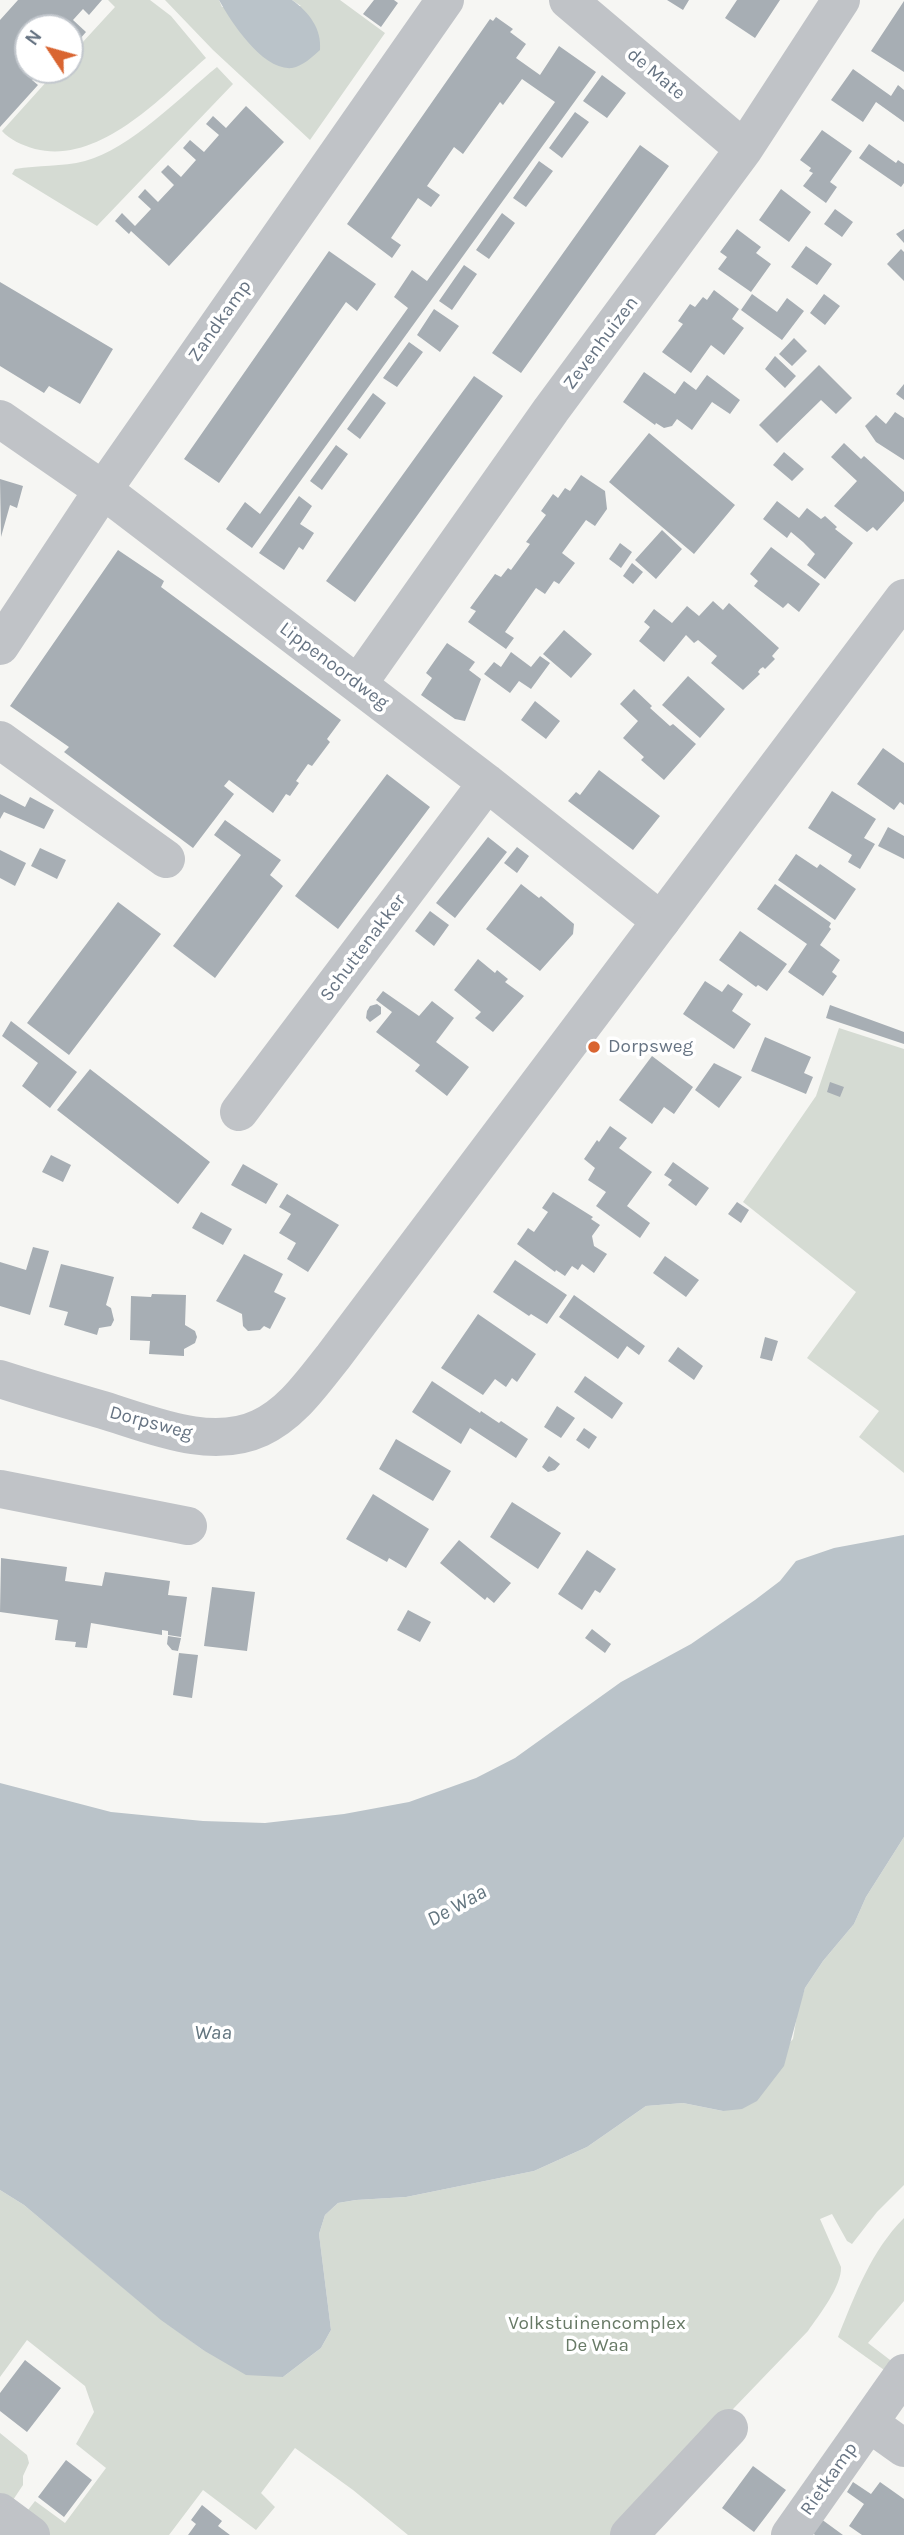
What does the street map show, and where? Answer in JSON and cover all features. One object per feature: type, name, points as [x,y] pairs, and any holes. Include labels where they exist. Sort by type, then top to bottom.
[{"type":"street","name":"Zandkamp","points":[[0,646],[103,490],[445,0]]},
{"type":"street","name":"de Mate","points":[[568,0],[744,149]]},
{"type":"street","name":"Zevenhuizen","points":[[358,684],[551,410],[744,149],[841,0]]},
{"type":"street","name":"Lippenoordweg","points":[[0,419],[103,490],[487,783],[661,921]]},
{"type":"street","name":"Dorpsweg","points":[[0,1379],[197,1436],[238,1436],[262,1427],[293,1405],[333,1357],[904,598]]},
{"type":"street","points":[[0,740],[166,859]]},
{"type":"street","name":"Schuttenakker","points":[[239,1112],[487,783]]},
{"type":"street","points":[[0,1489],[188,1526]]},
{"type":"street","name":"Rietkamp","points":[[790,2535],[904,2373]]},
{"type":"street","name":"Rietkamp","points":[[869,2423],[904,2448]]},
{"type":"street","points":[[629,2535],[729,2428]]},
{"type":"street","points":[[0,2512],[31,2535]]},
{"type":"green space","points":[[108,0],[150,0],[171,16],[206,58],[128,124],[106,138],[83,147],[59,151],[35,149],[21,144],[2,131],[44,84],[84,84],[84,41],[115,7]]},
{"type":"green space","points":[[165,0],[219,0],[222,7],[301,6],[292,0],[340,0],[385,33],[310,140],[213,50]]},
{"type":"green space","points":[[217,67],[233,84],[97,226],[12,174],[15,169],[76,163],[102,155],[137,134]]},
{"type":"green space","points":[[839,1028],[904,1049],[904,1473],[859,1437],[879,1411],[807,1358],[856,1292],[743,1202],[816,1096]]},
{"type":"green space","name":"Volkstuinencomplex De Waa","points":[[904,1837],[904,2185],[877,2212],[852,2244],[847,2241],[832,2214],[820,2219],[841,2267],[838,2283],[824,2309],[808,2331],[612,2535],[408,2535],[353,2490],[295,2448],[261,2493],[275,2507],[256,2530],[203,2490],[169,2535],[43,2535],[21,2519],[35,2501],[65,2523],[106,2468],[76,2444],[94,2412],[85,2386],[27,2340],[0,2377],[0,2190],[24,2205],[161,2319],[203,2350],[283,2377],[321,2348],[331,2330],[319,2234],[325,2215],[338,2203],[406,2197],[534,2171],[587,2147],[646,2106],[683,2103],[723,2111],[793,2039],[805,1988],[823,1961],[854,1924],[866,1897]]},
{"type":"green space","points":[[904,2218],[904,2301],[868,2343],[894,2363],[887,2372],[838,2337],[873,2259]]},
{"type":"green space","points":[[0,2433],[27,2455],[29,2463],[23,2476],[23,2485],[11,2503],[0,2499]]},
{"type":"water","points":[[219,0],[292,0],[304,10],[317,28],[320,50],[304,63],[292,68],[270,62],[249,43]]},
{"type":"water","name":"Waa","points":[[904,1535],[904,1837],[866,1897],[854,1924],[823,1961],[805,1988],[784,2066],[757,2101],[742,2109],[723,2111],[683,2103],[646,2106],[587,2147],[534,2171],[406,2197],[338,2203],[325,2215],[319,2234],[331,2330],[321,2348],[283,2377],[246,2375],[203,2350],[161,2320],[24,2205],[0,2190],[0,1783],[111,1812],[203,1821],[265,1823],[344,1814],[409,1802],[476,1778],[515,1758],[621,1682],[691,1644],[755,1600],[780,1581],[796,1561],[834,1548]]},
{"type":"building","points":[[18,0],[102,0],[89,15],[83,9],[78,14],[14,14],[14,84],[38,85],[0,127],[0,20]]},
{"type":"building","points":[[374,0],[394,0],[398,3],[381,27],[363,14]]},
{"type":"building","points":[[667,0],[689,0],[683,10]]},
{"type":"building","points":[[737,0],[780,0],[755,38],[725,18]]},
{"type":"building","points":[[904,1],[904,72],[871,51]]},
{"type":"building","points":[[496,17],[513,29],[510,32],[526,44],[516,58],[540,75],[559,46],[596,72],[252,548],[226,529],[245,502],[260,514],[408,308],[394,297],[412,270],[427,281],[555,102],[522,79],[503,105],[500,102],[463,154],[454,147],[427,186],[440,195],[431,207],[418,198],[391,238],[401,245],[392,258],[347,224],[490,19],[493,21]]},
{"type":"building","points":[[853,69],[891,96],[898,85],[904,90],[904,122],[876,102],[863,122],[831,100]]},
{"type":"building","points":[[602,75],[626,93],[607,118],[583,101]]},
{"type":"building","points":[[246,106],[284,142],[169,266],[131,231],[129,234],[115,221],[122,213],[135,226],[151,209],[138,197],[145,189],[158,202],[174,185],[161,172],[168,165],[181,177],[196,160],[183,148],[190,140],[204,152],[219,135],[206,124],[213,116],[226,128]]},
{"type":"building","points":[[575,112],[589,122],[562,158],[549,148]]},
{"type":"building","points":[[822,130],[852,151],[830,182],[837,187],[826,203],[803,186],[813,173],[809,171],[811,168],[800,160]]},
{"type":"building","points":[[869,144],[896,163],[898,160],[904,164],[904,183],[901,187],[859,158]]},
{"type":"building","points":[[640,145],[669,166],[521,373],[492,353]]},
{"type":"building","points":[[539,161],[553,171],[526,207],[513,198]]},
{"type":"building","points":[[781,189],[811,212],[789,242],[759,220]]},
{"type":"building","points":[[835,209],[853,222],[842,237],[824,224]]},
{"type":"building","points":[[502,213],[515,223],[489,259],[476,250]]},
{"type":"building","points":[[737,229],[761,247],[756,253],[771,264],[751,292],[718,269],[727,257],[720,252]]},
{"type":"building","points":[[904,229],[904,243],[896,234]]},
{"type":"building","points":[[806,246],[832,264],[817,285],[791,267]]},
{"type":"building","points":[[901,249],[904,252],[904,281],[887,264]]},
{"type":"building","points":[[329,251],[376,284],[357,311],[346,302],[219,483],[184,459]]},
{"type":"building","points":[[464,265],[477,274],[452,310],[439,301]]},
{"type":"building","points":[[0,282],[113,349],[80,404],[49,386],[44,393],[0,366]]},
{"type":"building","points":[[714,290],[739,309],[732,319],[744,328],[724,355],[711,345],[691,373],[662,352],[683,324],[678,321],[690,304],[695,307],[703,297],[707,300]]},
{"type":"building","points":[[752,294],[777,312],[787,298],[804,311],[782,340],[741,310]]},
{"type":"building","points":[[824,294],[840,306],[825,325],[810,313]]},
{"type":"building","points":[[434,309],[459,326],[440,352],[417,335]]},
{"type":"building","points":[[794,338],[807,351],[792,366],[779,354]]},
{"type":"building","points":[[409,342],[423,352],[397,387],[383,378]]},
{"type":"building","points":[[775,356],[796,376],[785,388],[765,369]]},
{"type":"building","points":[[819,365],[852,398],[836,414],[821,400],[777,443],[759,425]]},
{"type":"building","points":[[644,372],[675,394],[684,381],[696,390],[707,375],[740,400],[730,414],[712,402],[692,430],[677,419],[672,426],[664,428],[656,423],[655,425],[623,402]]},
{"type":"building","points":[[474,376],[503,396],[355,602],[326,581]]},
{"type":"building","points":[[904,384],[904,400],[896,394]]},
{"type":"building","points":[[373,393],[386,403],[360,439],[347,429]]},
{"type":"building","points":[[895,412],[904,418],[904,460],[876,442],[865,426],[876,415],[886,424]]},
{"type":"building","points":[[649,433],[735,505],[694,554],[609,482]]},
{"type":"building","points":[[844,443],[861,459],[864,456],[904,492],[904,501],[877,531],[873,527],[867,532],[834,506],[857,481],[831,457]]},
{"type":"building","points":[[336,445],[348,454],[322,490],[310,481]]},
{"type":"building","points":[[784,452],[804,469],[792,481],[773,465]]},
{"type":"building","points":[[581,475],[605,491],[607,509],[595,526],[586,520],[562,553],[575,563],[559,584],[554,581],[545,594],[536,588],[505,632],[514,638],[506,649],[468,622],[476,611],[470,608],[495,574],[501,577],[508,568],[511,570],[530,544],[526,542],[546,515],[541,511],[553,494],[558,498],[565,488],[570,491]]},
{"type":"building","points":[[0,479],[23,486],[17,508],[10,505],[1,537]]},
{"type":"building","points":[[299,496],[312,506],[300,524],[314,533],[303,550],[299,547],[284,570],[259,553]]},
{"type":"building","points":[[777,501],[799,518],[807,508],[821,519],[825,516],[837,527],[835,529],[853,543],[825,579],[807,565],[815,554],[803,542],[791,532],[787,538],[763,519]]},
{"type":"building","points":[[662,530],[682,549],[656,579],[635,560]]},
{"type":"building","points":[[620,543],[632,552],[621,568],[609,559]]},
{"type":"building","points":[[771,547],[820,584],[799,612],[788,603],[783,608],[754,586],[758,581],[750,574]]},
{"type":"building","points":[[118,550],[164,581],[161,587],[341,720],[327,739],[330,742],[312,766],[308,764],[296,781],[299,783],[290,796],[286,794],[273,813],[229,780],[224,786],[234,794],[193,848],[64,752],[69,747],[10,706]]},
{"type":"building","points":[[632,563],[643,572],[633,584],[623,576]]},
{"type":"building","points":[[713,601],[723,610],[729,603],[779,648],[772,656],[775,659],[765,669],[760,669],[760,674],[743,690],[711,663],[717,656],[698,640],[694,643],[686,635],[664,662],[639,641],[650,627],[644,622],[654,609],[672,623],[687,606],[699,616]]},
{"type":"building","points":[[564,630],[592,654],[571,678],[543,654]]},
{"type":"building","points":[[447,643],[475,662],[469,670],[481,679],[465,721],[455,719],[421,695],[432,678],[426,673]]},
{"type":"building","points":[[511,652],[531,667],[540,656],[550,663],[531,689],[519,681],[510,693],[484,674],[494,662],[501,667]]},
{"type":"building","points":[[688,676],[725,709],[700,738],[662,705]]},
{"type":"building","points":[[634,689],[670,726],[673,724],[696,744],[664,780],[641,760],[644,757],[623,738],[638,721],[620,704]]},
{"type":"building","points":[[535,701],[560,721],[546,739],[521,720]]},
{"type":"building","points":[[883,748],[904,763],[904,805],[900,802],[894,810],[857,784]]},
{"type":"building","points":[[599,770],[660,816],[633,850],[568,801],[576,792],[580,795]]},
{"type":"building","points":[[387,774],[430,807],[338,929],[295,896]]},
{"type":"building","points":[[832,791],[876,819],[864,838],[875,844],[860,869],[848,862],[852,855],[808,828]]},
{"type":"building","points":[[0,794],[25,807],[30,797],[54,810],[44,829],[4,812],[0,819]]},
{"type":"building","points":[[225,820],[281,860],[270,875],[283,886],[215,978],[173,946],[241,855],[214,835]]},
{"type":"building","points":[[888,827],[904,836],[904,859],[878,846]]},
{"type":"building","points":[[488,837],[507,852],[455,918],[436,903]]},
{"type":"building","points":[[517,847],[529,856],[517,873],[504,863]]},
{"type":"building","points":[[40,848],[66,860],[57,879],[31,866]]},
{"type":"building","points":[[0,850],[26,863],[15,886],[0,878]]},
{"type":"building","points":[[796,854],[817,868],[820,864],[856,889],[835,920],[778,880]]},
{"type":"building","points":[[521,884],[539,898],[541,896],[574,924],[573,934],[540,971],[486,929]]},
{"type":"building","points":[[775,884],[831,923],[831,929],[820,945],[840,960],[832,972],[837,976],[823,996],[788,972],[807,944],[757,909]]},
{"type":"building","points":[[118,902],[161,934],[69,1055],[27,1023]]},
{"type":"building","points":[[430,911],[449,925],[434,946],[415,931]]},
{"type":"building","points":[[740,931],[787,964],[767,991],[758,985],[756,987],[719,960]]},
{"type":"building","points":[[478,959],[495,973],[497,970],[508,979],[505,982],[524,996],[493,1032],[475,1018],[481,1012],[454,990]]},
{"type":"building","points":[[705,981],[722,992],[728,984],[743,994],[732,1011],[751,1024],[734,1049],[683,1014]]},
{"type":"building","points":[[383,991],[419,1016],[432,1001],[454,1018],[436,1042],[469,1067],[447,1096],[415,1071],[420,1065],[376,1032],[392,1012],[376,1000]]},
{"type":"building","points":[[377,1004],[381,1007],[381,1014],[370,1022],[366,1018],[367,1011],[370,1006]]},
{"type":"building","points":[[830,1005],[904,1032],[904,1044],[826,1018]]},
{"type":"building","points":[[11,1021],[77,1072],[50,1108],[22,1086],[38,1063],[2,1036]]},
{"type":"building","points":[[765,1037],[811,1057],[804,1073],[813,1077],[806,1094],[751,1071]]},
{"type":"building","points":[[652,1056],[693,1087],[674,1114],[664,1107],[652,1124],[619,1100]]},
{"type":"building","points":[[714,1063],[742,1077],[719,1108],[695,1090]]},
{"type":"building","points":[[90,1069],[210,1162],[178,1204],[57,1110]]},
{"type":"building","points":[[830,1082],[844,1087],[840,1097],[827,1092]]},
{"type":"building","points":[[610,1126],[627,1138],[619,1148],[652,1172],[627,1206],[650,1223],[640,1238],[596,1206],[606,1192],[588,1180],[595,1168],[584,1159]]},
{"type":"building","points":[[51,1155],[71,1165],[63,1182],[42,1172]]},
{"type":"building","points":[[673,1162],[709,1188],[696,1206],[668,1185],[672,1180],[664,1175]]},
{"type":"building","points":[[243,1164],[278,1184],[266,1204],[231,1185]]},
{"type":"building","points":[[553,1192],[593,1217],[591,1219],[600,1225],[592,1236],[594,1246],[607,1254],[594,1273],[582,1264],[578,1270],[572,1266],[565,1276],[556,1270],[555,1272],[517,1244],[528,1228],[534,1232],[548,1212],[542,1208]]},
{"type":"building","points":[[287,1194],[339,1225],[308,1272],[287,1259],[296,1243],[279,1233],[291,1214],[279,1207]]},
{"type":"building","points":[[737,1202],[749,1210],[741,1223],[728,1214]]},
{"type":"building","points":[[201,1212],[232,1229],[223,1245],[192,1228]]},
{"type":"building","points":[[33,1247],[49,1251],[30,1315],[0,1306],[0,1262],[26,1270]]},
{"type":"building","points":[[244,1254],[283,1274],[274,1292],[286,1298],[270,1329],[264,1326],[260,1330],[248,1331],[243,1326],[242,1314],[216,1301]]},
{"type":"building","points":[[665,1256],[699,1280],[686,1297],[653,1273]]},
{"type":"building","points":[[515,1260],[567,1295],[547,1324],[531,1314],[529,1316],[493,1292]]},
{"type":"building","points":[[61,1264],[114,1277],[106,1305],[111,1308],[114,1320],[111,1326],[99,1328],[97,1335],[64,1325],[68,1312],[49,1307]]},
{"type":"building","points":[[152,1294],[186,1295],[185,1325],[195,1331],[197,1337],[195,1343],[184,1349],[184,1356],[149,1354],[150,1341],[130,1340],[131,1296],[151,1297]]},
{"type":"building","points":[[574,1295],[645,1346],[639,1355],[627,1346],[618,1359],[559,1317]]},
{"type":"building","points":[[478,1314],[536,1354],[517,1382],[512,1378],[506,1387],[495,1379],[483,1395],[441,1368]]},
{"type":"building","points":[[765,1337],[778,1341],[772,1361],[760,1358]]},
{"type":"building","points":[[678,1347],[703,1366],[694,1380],[668,1361]]},
{"type":"building","points":[[585,1376],[623,1403],[612,1419],[574,1392]]},
{"type":"building","points":[[432,1381],[480,1413],[481,1411],[499,1423],[501,1421],[528,1439],[516,1458],[470,1428],[461,1444],[412,1412]]},
{"type":"building","points":[[557,1406],[575,1418],[561,1438],[544,1427]]},
{"type":"building","points":[[584,1428],[597,1437],[589,1449],[576,1440]]},
{"type":"building","points":[[396,1439],[451,1471],[433,1501],[379,1469]]},
{"type":"building","points":[[549,1456],[560,1464],[555,1470],[548,1472],[542,1467]]},
{"type":"building","points":[[373,1494],[429,1529],[406,1568],[389,1558],[387,1562],[346,1539]]},
{"type":"building","points":[[512,1502],[561,1533],[538,1569],[490,1537]]},
{"type":"building","points":[[459,1540],[511,1583],[494,1603],[487,1597],[485,1600],[440,1563]]},
{"type":"building","points":[[587,1550],[616,1569],[600,1593],[595,1590],[582,1610],[558,1594]]},
{"type":"building","points":[[1,1558],[67,1567],[65,1581],[102,1586],[105,1572],[170,1581],[168,1595],[187,1597],[181,1637],[168,1635],[168,1631],[162,1630],[162,1635],[91,1623],[87,1648],[75,1647],[76,1642],[55,1640],[58,1620],[0,1612]]},
{"type":"building","points":[[212,1587],[255,1592],[247,1651],[204,1646]]},
{"type":"building","points":[[408,1610],[431,1622],[420,1642],[397,1630]]},
{"type":"building","points":[[592,1629],[611,1644],[605,1653],[585,1638]]},
{"type":"building","points":[[168,1636],[181,1638],[178,1651],[172,1650],[167,1644]]},
{"type":"building","points":[[179,1653],[198,1655],[192,1698],[173,1695]]},
{"type":"building","points":[[25,2360],[61,2388],[27,2432],[0,2411],[0,2393]]},
{"type":"building","points":[[66,2460],[92,2480],[64,2517],[38,2497]]},
{"type":"building","points":[[753,2466],[786,2490],[754,2532],[722,2508]]},
{"type":"building","points":[[853,2482],[871,2494],[880,2482],[904,2499],[904,2535],[862,2535],[849,2526],[864,2504],[847,2492]]},
{"type":"building","points":[[202,2505],[222,2521],[218,2526],[230,2535],[188,2535],[196,2524],[191,2520]]},
{"type":"building","points":[[817,2516],[843,2535],[815,2535],[808,2529]]},
{"type":"place","name":"Dorpsweg","points":[[594,1047]]},
{"type":"water label","name":"De Waa","points":[[457,1906]]}]
